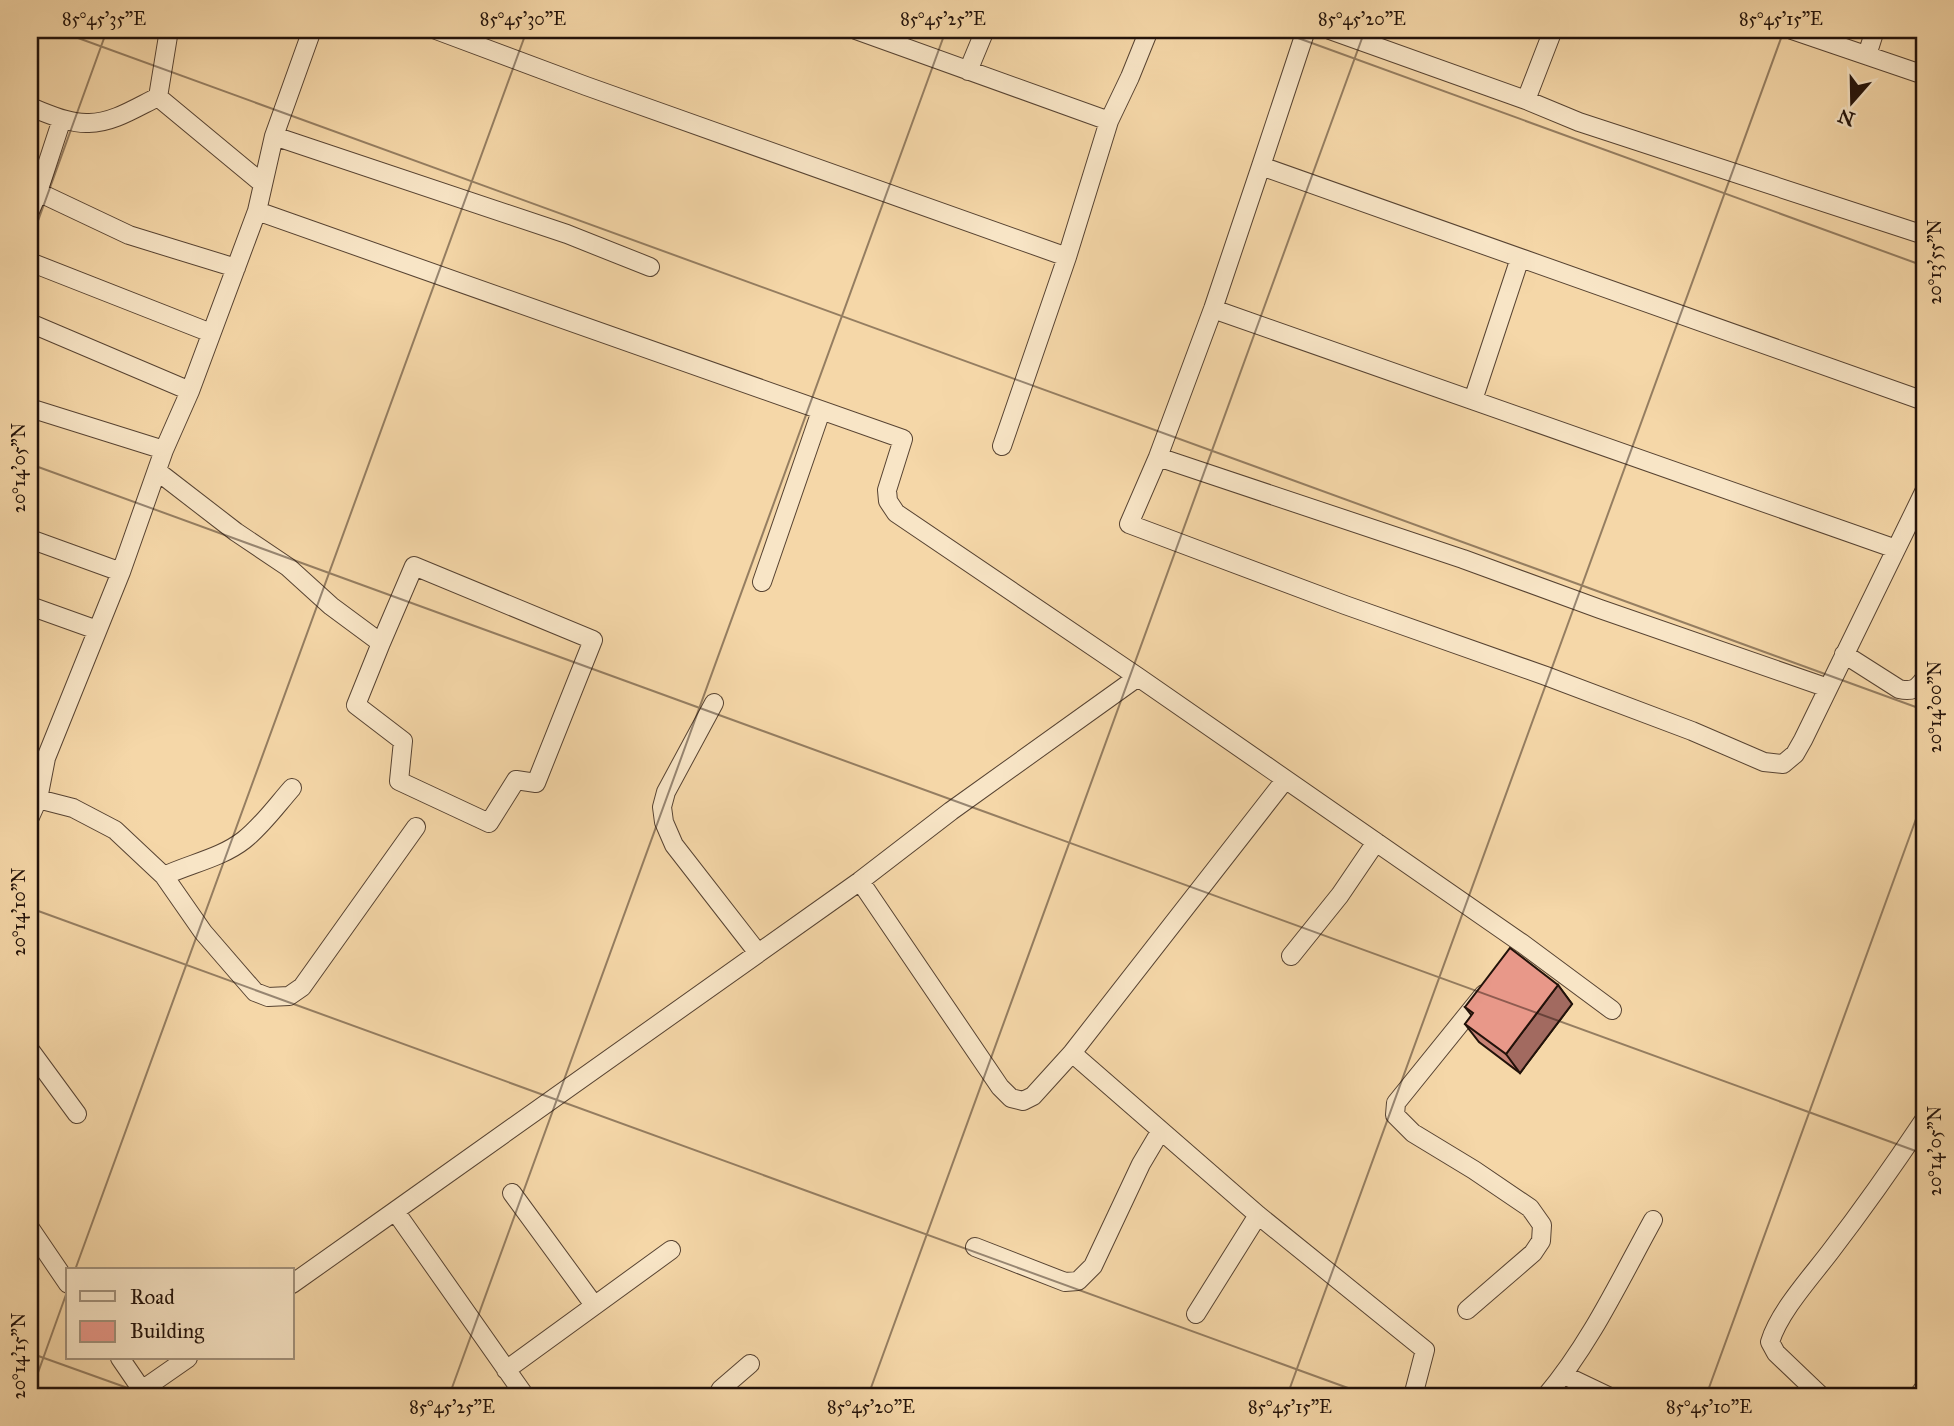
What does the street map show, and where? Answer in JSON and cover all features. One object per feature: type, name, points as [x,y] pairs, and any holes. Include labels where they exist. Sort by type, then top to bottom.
[{"type":"street","points":[[158,97],[169,30]]},
{"type":"street","points":[[30,817],[38,799],[38,755],[97,630],[121,572],[164,450],[190,391],[257,211],[274,136],[312,30]]},
{"type":"street","points":[[436,30],[1067,257]]},
{"type":"street","points":[[856,30],[1109,121]]},
{"type":"street","points":[[968,71],[985,30]]},
{"type":"street","points":[[1002,446],[1067,257],[1109,121],[1150,30]]},
{"type":"street","points":[[1306,30],[1213,309],[1158,457],[1129,524],[1680,726],[1764,762],[1783,764],[1795,754],[1924,492]]},
{"type":"street","points":[[1330,30],[1526,100],[1579,122],[1924,234]]},
{"type":"street","points":[[1526,100],[1553,30]]},
{"type":"street","points":[[1792,30],[1924,75]]},
{"type":"street","points":[[1867,55],[1875,30]]},
{"type":"street","points":[[30,107],[62,120],[89,123],[110,120],[158,97]]},
{"type":"street","points":[[158,97],[263,184]]},
{"type":"street","points":[[30,211],[62,120]]},
{"type":"street","points":[[274,136],[567,234],[650,267]]},
{"type":"street","points":[[1261,166],[1924,401]]},
{"type":"street","points":[[38,192],[129,235],[236,268]]},
{"type":"street","points":[[257,211],[903,439],[887,490],[888,501],[896,513],[1376,842],[1520,949],[1612,1010]]},
{"type":"street","points":[[1473,400],[1520,258]]},
{"type":"street","points":[[30,262],[211,333]]},
{"type":"street","points":[[1213,309],[1896,549]]},
{"type":"street","points":[[30,323],[190,391]]},
{"type":"street","points":[[30,408],[164,450]]},
{"type":"street","points":[[762,582],[821,411]]},
{"type":"street","points":[[1158,457],[1463,559],[1828,688]]},
{"type":"street","points":[[157,471],[236,532],[288,567],[349,621],[381,643]]},
{"type":"street","points":[[30,539],[121,572]]},
{"type":"street","points":[[414,566],[593,640],[536,783],[516,780],[489,823],[399,781],[403,741],[356,705],[381,643],[414,566]]},
{"type":"street","points":[[30,606],[97,630]]},
{"type":"street","points":[[1844,654],[1899,689],[1917,696],[1916,688],[1924,679]]},
{"type":"street","points":[[294,1283],[860,881],[951,811],[1138,677]]},
{"type":"street","points":[[715,703],[666,792],[664,822],[674,845],[758,953]]},
{"type":"street","points":[[860,881],[1000,1087],[1011,1098],[1023,1101],[1033,1096],[1072,1053],[1285,780]]},
{"type":"street","points":[[164,876],[222,853],[244,840],[292,788]]},
{"type":"street","points":[[38,799],[73,808],[115,830],[164,876],[203,932],[255,992],[268,997],[289,996],[302,988],[416,827]]},
{"type":"street","points":[[1291,956],[1340,895],[1376,842]]},
{"type":"street","points":[[1466,1310],[1533,1253],[1541,1241],[1542,1225],[1530,1208],[1413,1133],[1395,1115],[1396,1103],[1493,984]]},
{"type":"street","points":[[30,1050],[77,1114]]},
{"type":"street","points":[[1072,1053],[1258,1215],[1425,1350],[1413,1396]]},
{"type":"street","points":[[1822,1396],[1776,1353],[1770,1342],[1773,1332],[1924,1120]]},
{"type":"street","points":[[975,1247],[1065,1282],[1078,1281],[1093,1266],[1141,1164],[1160,1132]]},
{"type":"street","points":[[512,1194],[594,1306]]},
{"type":"street","points":[[396,1211],[525,1396]]},
{"type":"street","points":[[1196,1314],[1258,1215]]},
{"type":"street","points":[[1546,1396],[1564,1375],[1605,1308],[1653,1220]]},
{"type":"street","points":[[30,1228],[66,1281]]},
{"type":"street","points":[[506,1370],[671,1250]]},
{"type":"street","points":[[121,1360],[144,1393],[185,1360]]},
{"type":"street","points":[[717,1396],[721,1389],[750,1364]]},
{"type":"street","points":[[1564,1375],[1608,1396]]},
{"type":"street","points":[[1918,1396],[1924,1388]]},
{"type":"building","points":[[1510,948],[1558,985],[1506,1054],[1465,1024],[1473,1013],[1465,1007]]}]
